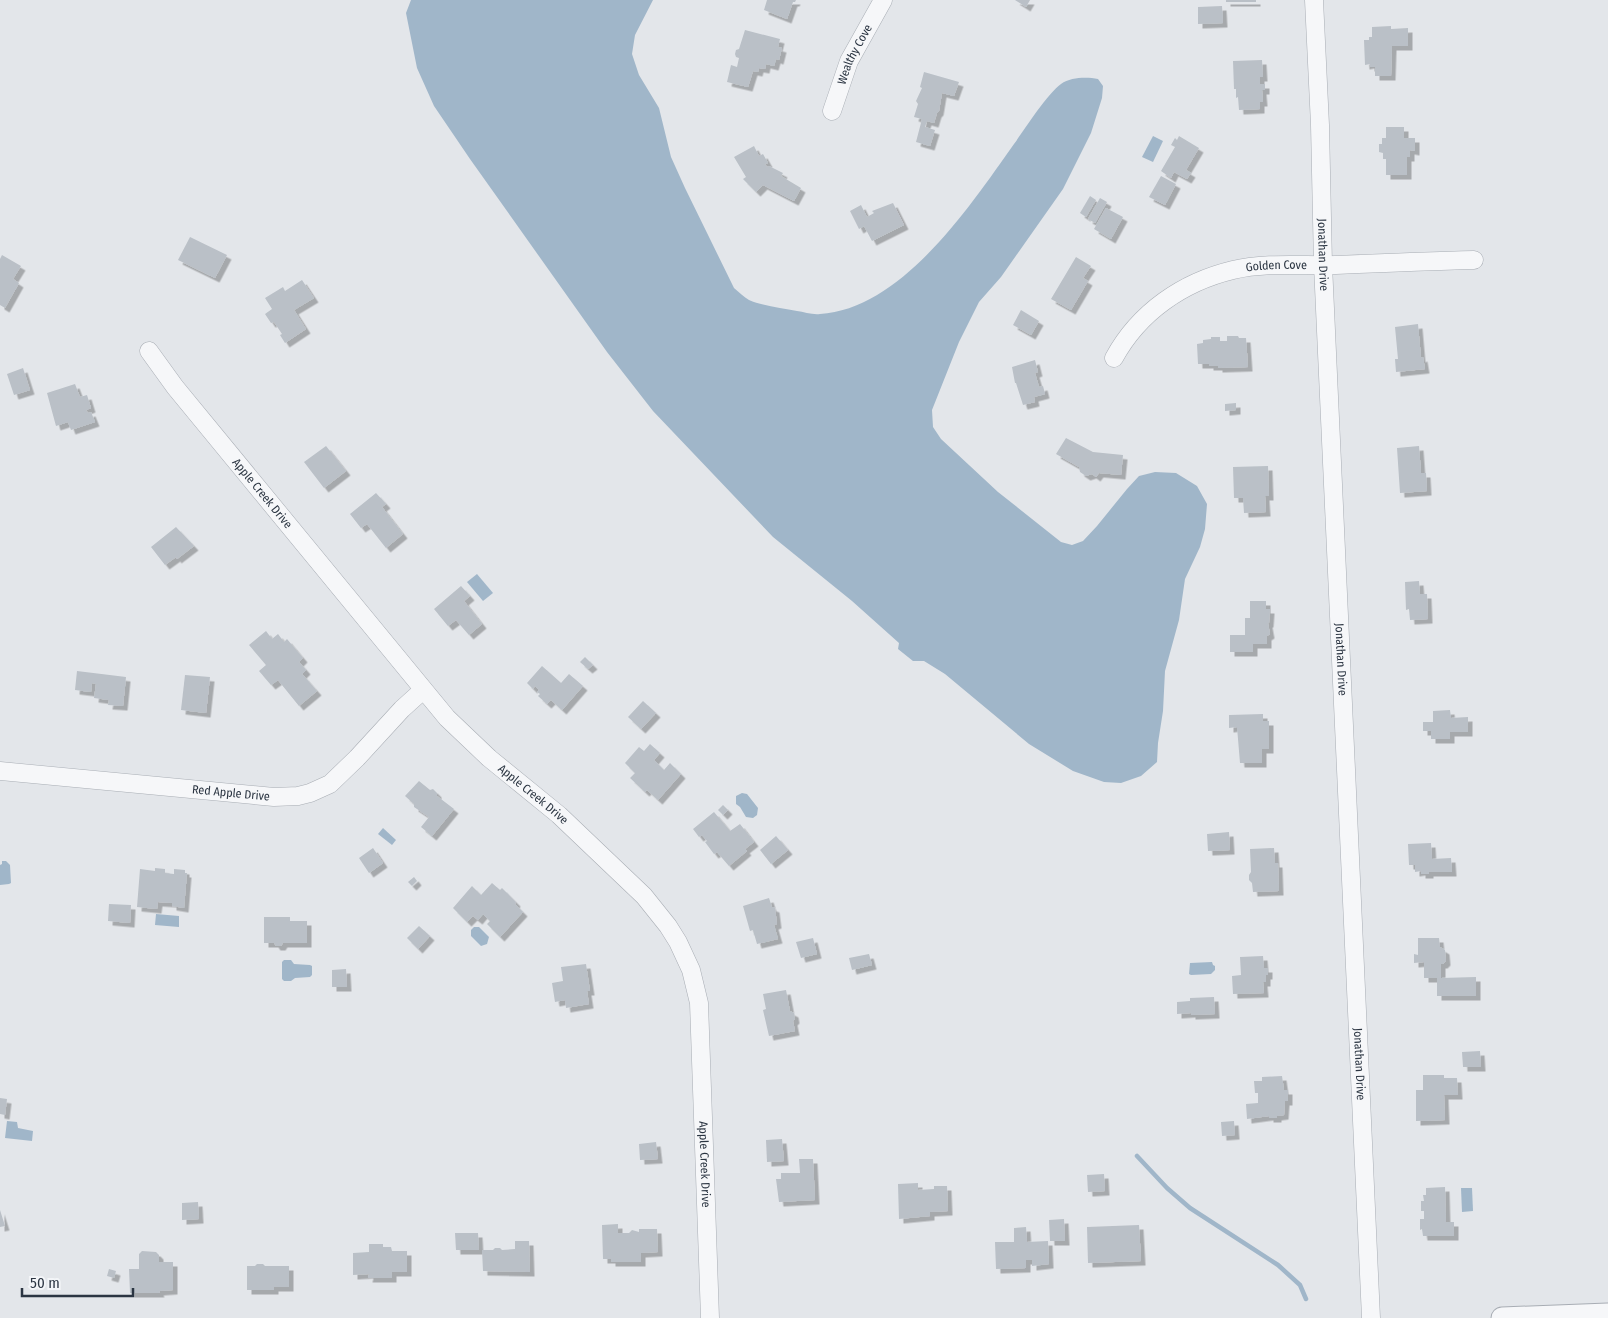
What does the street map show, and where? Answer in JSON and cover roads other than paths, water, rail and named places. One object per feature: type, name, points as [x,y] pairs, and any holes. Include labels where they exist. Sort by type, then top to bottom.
[{"type":"street","name":"Wealthy Cove","points":[[832,111],[849,61],[883,0]]},
{"type":"street","name":"Jonathan Drive","points":[[1314,0],[1320,125],[1323,265],[1371,1318]]},
{"type":"street","name":"Golden Cove","points":[[1114,358],[1122,343],[1143,319],[1181,289],[1234,270],[1274,266],[1474,260]]},
{"type":"street","name":"Apple Creek Drive","points":[[149,351],[175,386],[423,690],[466,738],[559,816],[630,881],[668,926],[685,956],[694,982],[700,1026],[710,1318]]},
{"type":"street","name":"Red Apple Drive","points":[[0,771],[274,797],[298,796],[320,789],[338,778],[402,709],[423,690]]},
{"type":"street","points":[[1502,1318],[1608,1314]]},
{"type":"water","points":[[411,0],[653,0],[635,35],[632,54],[639,75],[659,108],[671,157],[734,288],[747,299],[754,302],[814,314],[850,308],[879,294],[906,274],[955,224],[1049,95],[1061,84],[1074,79],[1098,79],[1103,86],[1102,98],[1091,133],[1063,189],[1001,277],[979,302],[959,342],[932,410],[933,427],[941,439],[998,492],[1061,542],[1072,545],[1083,541],[1139,476],[1155,472],[1176,473],[1197,486],[1207,504],[1205,529],[1200,547],[1185,579],[1179,620],[1165,671],[1163,711],[1157,762],[1141,776],[1121,783],[1104,782],[1073,771],[1029,744],[945,674],[924,661],[913,661],[898,649],[899,643],[852,601],[773,537],[653,411],[607,352],[434,106],[417,68],[406,13]]},
{"type":"water","points":[[1153,136],[1163,141],[1153,162],[1142,157]]},
{"type":"water","points":[[477,574],[493,593],[483,601],[467,582]]},
{"type":"water","points":[[742,793],[747,794],[758,808],[757,815],[753,818],[746,817],[736,804],[736,796]]},
{"type":"water","points":[[383,828],[396,840],[392,845],[378,834]]},
{"type":"water","points":[[2,861],[6,861],[10,865],[11,883],[0,885],[0,865]]},
{"type":"water","points":[[156,914],[179,916],[179,927],[155,925]]},
{"type":"water","points":[[474,927],[479,927],[489,937],[487,944],[481,946],[471,936],[471,930]]},
{"type":"water","points":[[284,960],[291,960],[294,964],[312,966],[312,975],[310,977],[284,981],[282,979],[282,962]]},
{"type":"water","points":[[1212,962],[1215,970],[1211,974],[1189,974],[1190,963]]},
{"type":"water","points":[[7,1121],[17,1122],[18,1128],[33,1131],[32,1141],[5,1138]]},
{"type":"water","points":[[1461,1188],[1472,1188],[1473,1211],[1462,1212]]},
{"type":"waterway","points":[[1137,1156],[1167,1188],[1190,1208],[1278,1265],[1300,1285],[1306,1299]]}]
